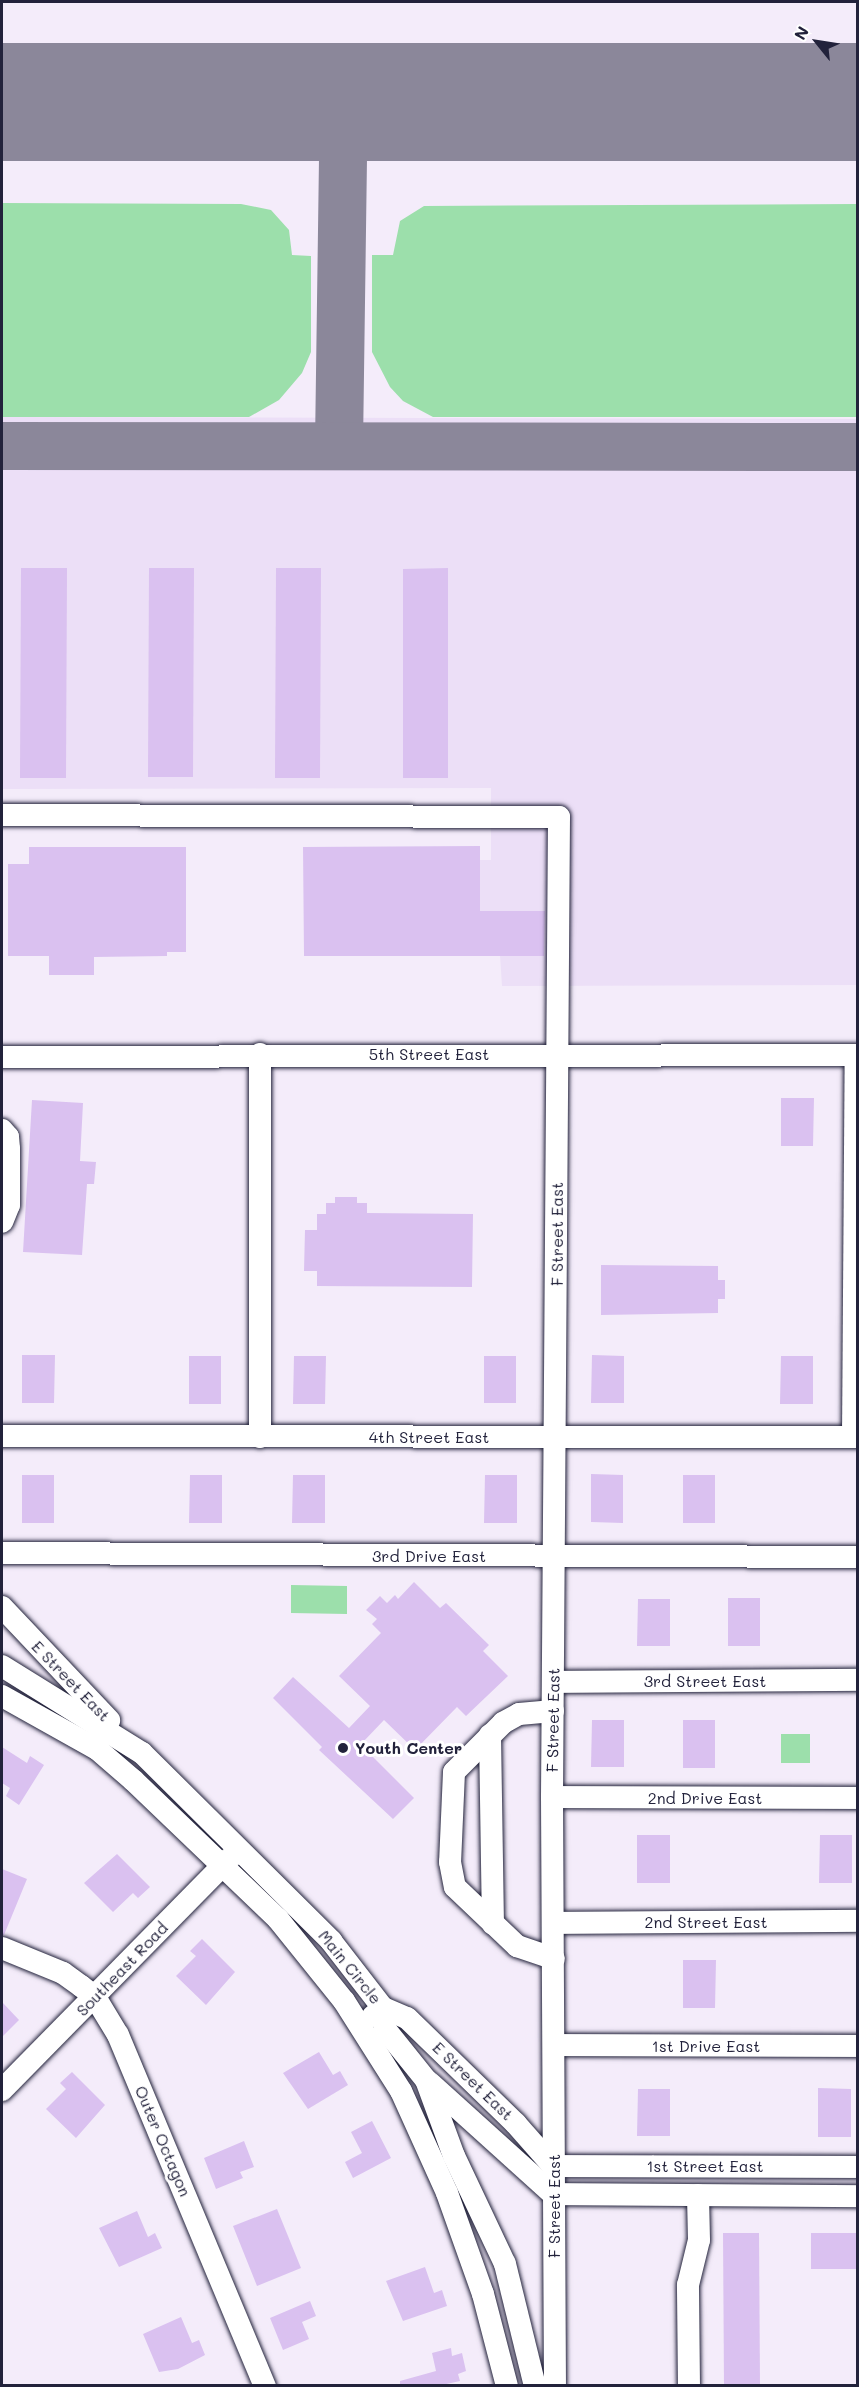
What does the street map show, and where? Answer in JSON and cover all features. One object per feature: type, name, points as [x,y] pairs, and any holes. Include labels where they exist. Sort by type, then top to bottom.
[{"type":"street","name":"F Street East","points":[[2,815],[560,817],[552,1797],[555,2385]]},
{"type":"street","points":[[260,1437],[261,1054]]},
{"type":"street","name":"5th Street East","points":[[2,1056],[857,1055]]},
{"type":"street","points":[[855,1437],[857,1055]]},
{"type":"street","points":[[2,1130],[8,1137],[9,1205],[2,1222]]},
{"type":"street","name":"4th Street East","points":[[2,1436],[855,1437]]},
{"type":"street","name":"3rd Drive East","points":[[2,1553],[858,1557]]},
{"type":"street","name":"E Street East","points":[[2,1607],[142,1753]]},
{"type":"street","name":"E Street East","points":[[2,1651],[97,1749]]},
{"type":"street","name":"Main Circle","points":[[2,1666],[142,1753],[241,1848],[331,1941],[383,2008],[385,2029],[426,2080],[454,2156],[505,2264],[535,2385]]},
{"type":"street","name":"3rd Street East","points":[[554,1682],[858,1680]]},
{"type":"street","name":"Main Circle","points":[[2,1696],[97,1749],[220,1867],[278,1919],[360,2026],[401,2091],[447,2193],[483,2294],[507,2385]]},
{"type":"street","points":[[553,1711],[519,1714],[490,1735],[454,1772],[450,1862],[455,1887],[493,1924],[517,1946],[554,1959]]},
{"type":"street","points":[[490,1735],[493,1924]]},
{"type":"street","name":"2nd Drive East","points":[[552,1797],[858,1798]]},
{"type":"street","name":"Southeast Road","points":[[2,2090],[241,1848]]},
{"type":"street","name":"2nd Street East","points":[[554,1923],[858,1921]]},
{"type":"street","name":"Outer Octagon","points":[[2,1948],[63,1973],[95,1997],[118,2035],[265,2385]]},
{"type":"street","points":[[360,2026],[383,2008]]},
{"type":"street","name":"E Street East","points":[[383,2008],[407,2018],[516,2124],[554,2166]]},
{"type":"street","name":"1st Drive East","points":[[555,2046],[858,2046]]},
{"type":"street","name":"E Street East","points":[[426,2080],[554,2194]]},
{"type":"street","name":"1st Street East","points":[[554,2166],[858,2167]]},
{"type":"street","name":"1st Street East","points":[[554,2194],[858,2196]]},
{"type":"street","points":[[689,2385],[688,2285],[699,2240],[698,2195]]},
{"type":"shaded area","points":[[2,417],[857,419],[857,985],[502,986],[500,955],[480,955],[480,860],[491,860],[491,788],[2,789]]},
{"type":"green space","points":[[2,203],[241,204],[271,210],[289,230],[292,255],[311,256],[311,352],[302,373],[279,400],[249,417],[2,417]]},
{"type":"green space","points":[[857,204],[857,417],[433,417],[403,401],[390,387],[372,352],[372,255],[393,255],[400,221],[424,206]]},
{"type":"green space","points":[[291,1585],[347,1586],[347,1614],[291,1613]]},
{"type":"green space","points":[[781,1734],[810,1734],[810,1763],[781,1763]]},
{"type":"building","points":[[21,568],[67,568],[66,778],[20,778]]},
{"type":"building","points":[[149,568],[194,568],[193,777],[148,777]]},
{"type":"building","points":[[276,568],[321,568],[320,778],[275,778]]},
{"type":"building","points":[[448,568],[448,778],[403,778],[403,569]]},
{"type":"building","points":[[480,846],[480,911],[545,911],[544,956],[304,956],[303,847]]},
{"type":"building","points":[[29,847],[186,847],[186,952],[167,952],[167,956],[94,957],[94,975],[49,975],[49,956],[8,956],[8,864],[29,864]]},
{"type":"building","points":[[781,1098],[814,1098],[813,1146],[781,1146]]},
{"type":"building","points":[[32,1100],[83,1103],[80,1161],[96,1162],[94,1184],[87,1184],[82,1255],[23,1252]]},
{"type":"building","points":[[335,1197],[357,1197],[357,1203],[367,1203],[367,1213],[473,1214],[472,1287],[317,1286],[317,1271],[304,1271],[305,1230],[317,1230],[317,1214],[326,1214],[326,1203],[335,1203]]},
{"type":"building","points":[[601,1265],[718,1266],[718,1280],[725,1280],[725,1299],[718,1299],[718,1313],[601,1315]]},
{"type":"building","points":[[22,1355],[55,1355],[54,1403],[22,1403]]},
{"type":"building","points":[[592,1355],[624,1356],[624,1403],[591,1403]]},
{"type":"building","points":[[189,1356],[221,1356],[221,1404],[189,1404]]},
{"type":"building","points":[[294,1356],[326,1356],[325,1404],[293,1404]]},
{"type":"building","points":[[484,1356],[516,1356],[516,1403],[484,1403]]},
{"type":"building","points":[[781,1356],[813,1356],[813,1404],[780,1404]]},
{"type":"building","points":[[591,1474],[623,1475],[623,1523],[591,1522]]},
{"type":"building","points":[[22,1475],[54,1475],[54,1523],[22,1523]]},
{"type":"building","points":[[190,1475],[222,1475],[222,1523],[189,1523]]},
{"type":"building","points":[[293,1475],[325,1475],[325,1523],[292,1523]]},
{"type":"building","points":[[485,1475],[517,1475],[517,1523],[484,1523]]},
{"type":"building","points":[[683,1475],[715,1475],[715,1523],[683,1523]]},
{"type":"building","points":[[414,1582],[440,1608],[446,1603],[489,1645],[483,1651],[508,1676],[466,1716],[457,1707],[415,1750],[384,1720],[363,1742],[364,1748],[414,1798],[393,1819],[319,1750],[322,1747],[273,1698],[293,1677],[349,1728],[370,1706],[339,1676],[381,1633],[372,1624],[377,1619],[366,1610],[380,1596],[387,1603],[395,1595],[398,1599]]},
{"type":"building","points":[[728,1598],[760,1598],[760,1646],[728,1646]]},
{"type":"building","points":[[638,1599],[670,1599],[670,1646],[637,1646]]},
{"type":"building","points":[[592,1720],[624,1720],[624,1767],[591,1767]]},
{"type":"building","points":[[683,1720],[715,1720],[715,1768],[683,1768]]},
{"type":"building","points":[[2,1747],[27,1763],[30,1756],[44,1765],[19,1805],[6,1796],[10,1788],[2,1783]]},
{"type":"building","points":[[637,1835],[670,1835],[670,1883],[637,1883]]},
{"type":"building","points":[[820,1835],[852,1835],[852,1883],[819,1883]]},
{"type":"building","points":[[117,1854],[150,1887],[138,1898],[133,1893],[113,1912],[84,1883]]},
{"type":"building","points":[[2,1869],[27,1879],[4,1935],[2,1935]]},
{"type":"building","points":[[202,1939],[235,1972],[206,2005],[176,1976],[196,1956],[190,1951]]},
{"type":"building","points":[[683,1960],[716,1960],[715,2008],[683,2008]]},
{"type":"building","points":[[2,2002],[19,2020],[2,2037]]},
{"type":"building","points":[[319,2052],[333,2075],[340,2071],[348,2085],[308,2109],[283,2073]]},
{"type":"building","points":[[72,2072],[105,2105],[76,2138],[46,2109],[66,2089],[60,2083]]},
{"type":"building","points":[[818,2088],[851,2089],[851,2137],[818,2137]]},
{"type":"building","points":[[638,2089],[670,2089],[670,2136],[637,2136]]},
{"type":"building","points":[[372,2121],[391,2158],[353,2178],[345,2162],[362,2153],[351,2132]]},
{"type":"building","points":[[244,2141],[254,2167],[240,2172],[243,2178],[216,2189],[204,2158]]},
{"type":"building","points":[[277,2209],[301,2268],[257,2286],[233,2226]]},
{"type":"building","points":[[137,2211],[148,2237],[155,2233],[162,2248],[119,2267],[99,2228]]},
{"type":"building","points":[[723,2233],[759,2233],[760,2385],[724,2385]]},
{"type":"building","points":[[811,2233],[858,2233],[858,2269],[811,2269]]},
{"type":"building","points":[[425,2267],[434,2293],[442,2290],[447,2306],[403,2321],[386,2281]]},
{"type":"building","points":[[310,2301],[316,2316],[302,2322],[309,2339],[283,2350],[270,2318]]},
{"type":"building","points":[[181,2317],[192,2343],[199,2340],[205,2355],[178,2369],[159,2372],[143,2334]]},
{"type":"building","points":[[451,2348],[452,2356],[462,2353],[466,2371],[458,2374],[460,2381],[442,2385],[400,2385],[400,2381],[436,2371],[432,2353]]},
{"type":"taxiway","points":[[339,445],[344,102]]},
{"type":"taxiway","points":[[2,446],[858,447]]},
{"type":"runway","points":[[2,102],[858,102]]},
{"type":"place","name":"Youth Center","points":[[343,1748]]}]
